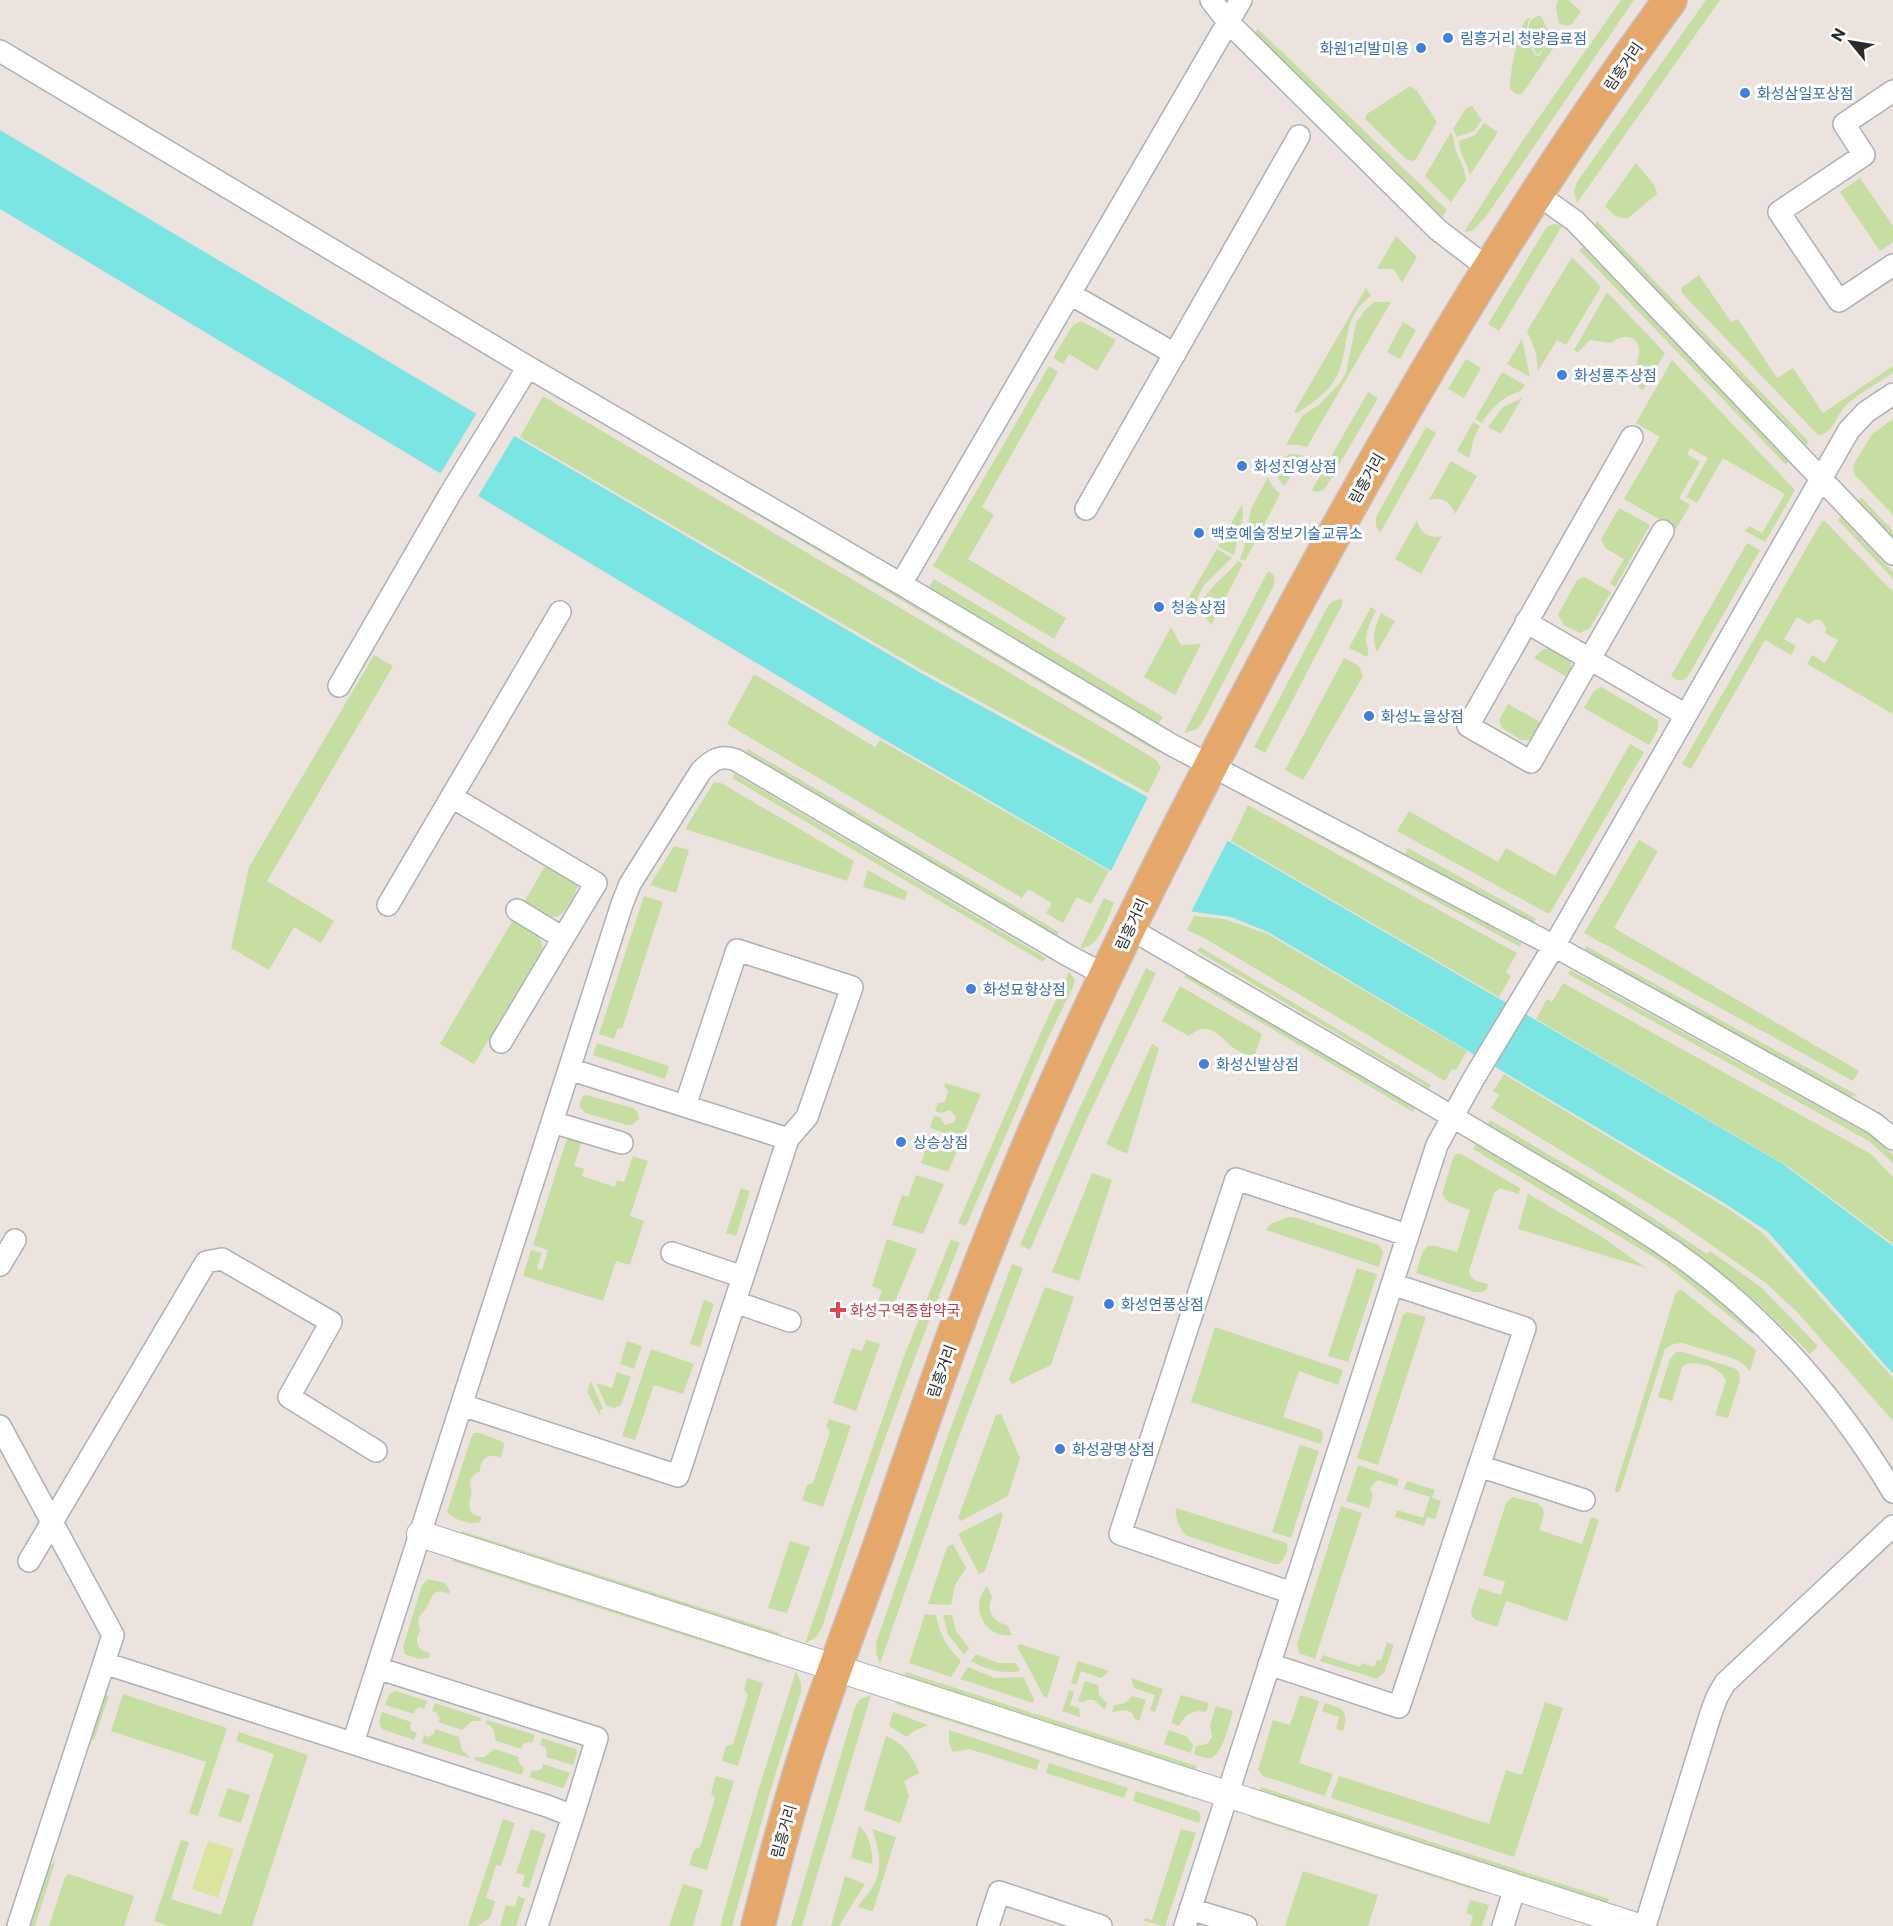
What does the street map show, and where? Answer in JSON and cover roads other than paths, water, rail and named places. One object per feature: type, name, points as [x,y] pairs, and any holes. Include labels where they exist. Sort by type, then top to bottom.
[{"type":"main road","name":"림흥거리","points":[[758,1926],[807,1748],[989,1241],[1059,1078],[1135,914],[1205,775],[1309,579],[1400,420],[1489,269],[1537,194],[1619,69],[1670,0]]},
{"type":"street","points":[[1211,0],[1228,22],[1438,230],[1489,269]]},
{"type":"street","points":[[901,584],[1241,0]]},
{"type":"street","points":[[0,51],[528,367],[1170,744],[1205,775],[1554,946],[1861,1116],[1893,1139]]},
{"type":"street","points":[[1893,91],[1844,124],[1864,155],[1779,212],[1839,302],[1893,265]]},
{"type":"street","points":[[1086,509],[1299,136]]},
{"type":"street","points":[[1537,194],[1575,221],[1893,554]]},
{"type":"street","points":[[1070,294],[1175,354]]},
{"type":"street","points":[[339,686],[450,494],[528,367]]},
{"type":"street","points":[[1246,1926],[1188,1918],[1437,1145],[1474,1078],[1554,946],[1849,430],[1866,412],[1893,394]]},
{"type":"street","points":[[1632,437],[1468,726],[1531,762],[1664,531]]},
{"type":"street","points":[[388,905],[560,612]]},
{"type":"street","points":[[1526,622],[1686,715]]},
{"type":"street","points":[[353,1743],[630,884],[701,771],[711,761],[719,758],[729,757],[736,760],[1069,956],[1107,976]]},
{"type":"street","points":[[452,797],[596,884],[501,1042]]},
{"type":"street","points":[[517,910],[563,938]]},
{"type":"street","points":[[1135,914],[1452,1116],[1674,1252],[1760,1322],[1797,1360],[1835,1406],[1893,1492]]},
{"type":"street","points":[[462,1405],[678,1476],[788,1139],[807,1117],[852,987],[737,950],[685,1106]]},
{"type":"street","points":[[569,1069],[788,1139]]},
{"type":"street","points":[[552,1122],[622,1143]]},
{"type":"street","points":[[1292,1593],[1120,1534],[1236,1179],[1407,1235]]},
{"type":"street","points":[[0,1265],[15,1239]]},
{"type":"street","points":[[672,1253],[743,1277]]},
{"type":"street","points":[[29,1562],[206,1262],[222,1259],[331,1322],[289,1397],[376,1451]]},
{"type":"street","points":[[1269,1664],[1399,1707],[1525,1328],[1392,1284]]},
{"type":"street","points":[[735,1302],[790,1321]]},
{"type":"street","points":[[0,1426],[113,1635],[18,1926]]},
{"type":"street","points":[[1479,1466],[1584,1500]]},
{"type":"street","points":[[1645,1926],[1711,1713],[1725,1683],[1893,1526]]},
{"type":"street","points":[[420,1534],[1636,1926]]},
{"type":"street","points":[[104,1663],[573,1816]]},
{"type":"street","points":[[377,1668],[597,1738],[537,1926]]},
{"type":"street","points":[[1503,1926],[1515,1887]]},
{"type":"street","points":[[988,1926],[999,1892],[1101,1926]]},
{"type":"water","points":[[0,130],[470,410],[921,673],[1237,846],[1783,1164],[1893,1246],[1893,1374],[1768,1232],[1724,1203],[1268,932],[1231,917],[1188,911],[1106,868],[883,739],[0,209]]},
{"type":"place","name":"림흥거리 청량음료점","points":[[1448,38]]},
{"type":"place","name":"화원1리발미용","points":[[1421,48]]},
{"type":"place","name":"화성삼일포상점","points":[[1745,93]]},
{"type":"place","name":"화성룡주상점","points":[[1562,375]]},
{"type":"place","name":"화성진영상점","points":[[1242,466]]},
{"type":"place","name":"백호예술정보기술교류소","points":[[1199,533]]},
{"type":"place","name":"청송상점","points":[[1159,607]]},
{"type":"place","name":"화성노을상점","points":[[1369,716]]},
{"type":"place","name":"화성묘향상점","points":[[971,989]]},
{"type":"place","name":"화성신발상점","points":[[1204,1064]]},
{"type":"place","name":"상승상점","points":[[901,1142]]},
{"type":"place","name":"화성연풍상점","points":[[1109,1304]]},
{"type":"place","name":"화성구역종합약국","points":[[838,1310]]},
{"type":"place","name":"화성광명상점","points":[[1060,1449]]}]
